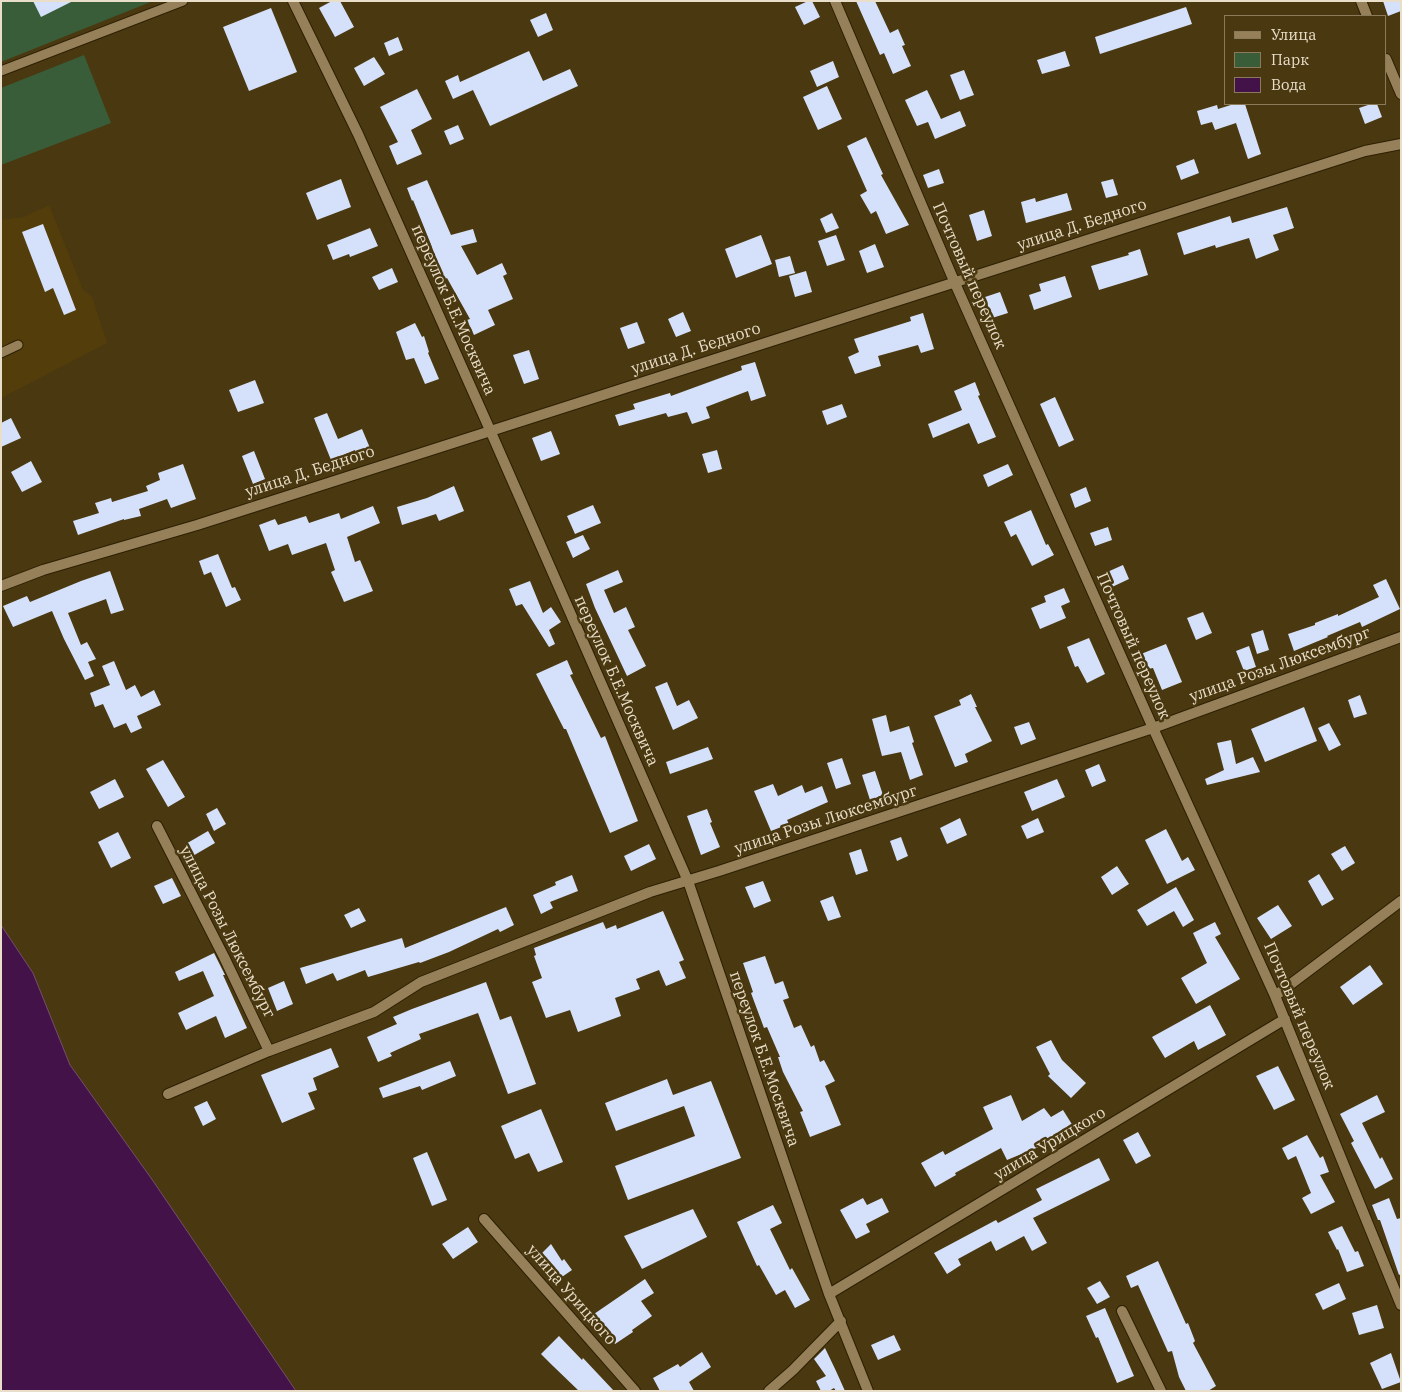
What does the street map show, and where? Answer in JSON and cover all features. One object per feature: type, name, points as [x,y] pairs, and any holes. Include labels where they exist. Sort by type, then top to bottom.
[{"type":"street","name":"переулок Б.Е.Москвича","points":[[293,1],[358,134],[688,881],[829,1294],[868,1391]]},
{"type":"street","name":"Почтовый переулок","points":[[835,1],[954,281],[1285,1019],[1401,1305]]},
{"type":"street","points":[[1361,1],[1367,15]]},
{"type":"street","points":[[1387,61],[1401,94]]},
{"type":"street","name":"улица Д. Бедного","points":[[1,586],[43,570],[197,525],[954,281],[1356,154],[1401,144]]},
{"type":"street","name":"улица Розы Люксембург","points":[[168,1094],[269,1051],[374,1012],[421,982],[650,892],[1153,728],[1401,637]]},
{"type":"street","name":"улица Розы Люксембург","points":[[157,826],[269,1051]]},
{"type":"street","points":[[1275,996],[1401,900]]},
{"type":"street","name":"улица Урицкого","points":[[829,1294],[1285,1019]]},
{"type":"street","name":"улица Урицкого","points":[[484,1219],[635,1391]]},
{"type":"street","points":[[1122,1311],[1161,1391]]},
{"type":"street","points":[[770,1391],[841,1320]]},
{"type":"lane","points":[[1,71],[183,1]]},
{"type":"lane","points":[[1,353],[18,345]]},
{"type":"shaded area","points":[[49,205],[83,290],[92,297],[107,343],[1,398],[1,220],[24,217]]},
{"type":"green space","points":[[1,1],[153,1],[1,62]]},
{"type":"green space","points":[[84,55],[111,123],[1,165],[1,88]]},
{"type":"water","points":[[1,925],[33,973],[70,1065],[151,1178],[296,1391],[1,1391]]},
{"type":"building","points":[[33,1],[73,1],[41,17]]},
{"type":"building","points":[[332,1],[340,1],[354,27],[335,37],[319,8]]},
{"type":"building","points":[[812,1],[820,17],[804,25],[795,7]]},
{"type":"building","points":[[856,1],[875,1],[890,33],[898,29],[905,45],[902,46],[911,66],[893,74],[884,53],[880,55]]},
{"type":"building","points":[[1383,1],[1401,1],[1401,11],[1388,16]]},
{"type":"building","points":[[1186,7],[1192,24],[1100,54],[1095,37]]},
{"type":"building","points":[[271,8],[297,72],[249,91],[223,27]]},
{"type":"building","points":[[546,13],[553,30],[538,37],[530,20]]},
{"type":"building","points":[[398,37],[403,50],[389,56],[384,43]]},
{"type":"building","points":[[529,51],[543,81],[570,69],[578,86],[490,126],[473,90],[453,99],[445,81],[458,75],[460,82]]},
{"type":"building","points":[[1065,51],[1070,66],[1042,74],[1037,60]]},
{"type":"building","points":[[374,57],[385,74],[364,86],[354,68]]},
{"type":"building","points":[[833,61],[839,77],[817,87],[810,71]]},
{"type":"building","points":[[964,70],[974,95],[960,100],[950,75]]},
{"type":"building","points":[[827,86],[842,119],[818,130],[803,97]]},
{"type":"building","points":[[417,89],[432,119],[411,130],[422,154],[397,165],[389,146],[398,142],[380,107]]},
{"type":"building","points":[[927,90],[941,119],[960,111],[966,126],[935,139],[928,122],[917,126],[905,100]]},
{"type":"building","points":[[1217,105],[1218,109],[1231,105],[1245,105],[1261,154],[1248,159],[1236,123],[1215,130],[1212,122],[1201,125],[1197,111]]},
{"type":"building","points":[[1368,105],[1377,105],[1382,117],[1365,124],[1359,108]]},
{"type":"building","points":[[458,125],[464,139],[450,145],[444,131]]},
{"type":"building","points":[[866,137],[883,174],[881,175],[909,225],[886,234],[876,211],[871,214],[860,195],[867,191],[847,146]]},
{"type":"building","points":[[1194,159],[1199,173],[1181,180],[1176,166]]},
{"type":"building","points":[[939,169],[944,183],[928,188],[923,175]]},
{"type":"building","points":[[341,179],[351,207],[317,220],[306,193]]},
{"type":"building","points":[[1113,179],[1118,195],[1106,198],[1101,182]]},
{"type":"building","points":[[427,180],[451,235],[473,229],[477,242],[461,246],[477,275],[502,263],[507,274],[503,276],[513,299],[488,310],[495,325],[474,335],[467,320],[470,319],[447,278],[445,279],[436,264],[438,263],[430,242],[407,188]]},
{"type":"building","points":[[1067,193],[1072,210],[1026,223],[1021,202],[1035,198],[1036,202]]},
{"type":"building","points":[[1287,207],[1294,228],[1273,235],[1279,250],[1256,259],[1249,238],[1216,248],[1215,245],[1184,255],[1177,233],[1230,216],[1232,223]]},
{"type":"building","points":[[984,210],[992,236],[977,241],[969,215]]},
{"type":"building","points":[[832,213],[839,228],[826,233],[820,219]]},
{"type":"building","points":[[43,224],[76,310],[64,315],[53,288],[45,292],[22,232]]},
{"type":"building","points":[[370,228],[378,246],[350,257],[349,254],[333,260],[327,245]]},
{"type":"building","points":[[761,235],[772,264],[736,278],[725,249]]},
{"type":"building","points":[[836,235],[845,260],[827,266],[818,241]]},
{"type":"building","points":[[875,244],[884,267],[867,273],[859,251]]},
{"type":"building","points":[[1140,249],[1148,275],[1099,290],[1091,266],[1129,255],[1128,253]]},
{"type":"building","points":[[790,256],[795,273],[779,277],[775,260]]},
{"type":"building","points":[[392,268],[398,282],[379,290],[372,277]]},
{"type":"building","points":[[806,271],[812,292],[795,297],[789,276]]},
{"type":"building","points":[[1065,276],[1072,297],[1034,310],[1029,295],[1041,291],[1039,284]]},
{"type":"building","points":[[1000,292],[1008,313],[992,318],[985,297]]},
{"type":"building","points":[[683,312],[691,331],[676,337],[668,319]]},
{"type":"building","points":[[923,313],[934,349],[921,353],[918,345],[878,356],[881,366],[855,374],[848,357],[859,352],[854,339],[911,321],[910,317]]},
{"type":"building","points":[[637,322],[645,343],[628,349],[620,328]]},
{"type":"building","points":[[415,323],[422,337],[424,336],[428,353],[439,379],[425,384],[414,358],[406,360],[396,332]]},
{"type":"building","points":[[529,350],[539,379],[524,384],[513,355]]},
{"type":"building","points":[[755,362],[766,396],[751,401],[748,391],[706,407],[710,418],[692,424],[687,412],[668,417],[666,413],[619,426],[615,415],[635,409],[633,404],[670,393],[671,396],[742,370],[741,366]]},
{"type":"building","points":[[255,380],[264,403],[238,412],[229,390]]},
{"type":"building","points":[[975,382],[980,395],[978,396],[996,437],[978,444],[969,423],[933,438],[928,424],[962,410],[954,391]]},
{"type":"building","points":[[1055,397],[1074,440],[1059,447],[1040,404]]},
{"type":"building","points":[[842,404],[847,417],[827,425],[822,411]]},
{"type":"building","points":[[327,413],[338,439],[362,429],[370,448],[356,453],[355,450],[331,460],[314,418]]},
{"type":"building","points":[[11,418],[21,438],[1,447],[1,423]]},
{"type":"building","points":[[551,431],[560,454],[541,461],[532,438]]},
{"type":"building","points":[[717,450],[722,469],[708,473],[702,454]]},
{"type":"building","points":[[254,451],[265,479],[253,484],[242,456]]},
{"type":"building","points":[[31,461],[42,482],[22,492],[11,472]]},
{"type":"building","points":[[183,464],[196,499],[171,508],[167,499],[139,509],[141,516],[124,519],[78,535],[73,521],[99,513],[95,503],[111,498],[112,502],[148,491],[146,486],[160,480],[158,473]]},
{"type":"building","points":[[1008,464],[1013,475],[988,487],[983,475]]},
{"type":"building","points":[[454,486],[464,511],[439,521],[436,514],[402,525],[397,507],[427,498]]},
{"type":"building","points":[[1086,487],[1091,501],[1075,508],[1070,494]]},
{"type":"building","points":[[593,505],[601,523],[575,534],[567,516]]},
{"type":"building","points":[[373,506],[380,523],[347,537],[355,562],[360,560],[373,591],[344,602],[331,572],[335,570],[326,543],[292,555],[288,544],[269,551],[259,525],[275,519],[278,525],[306,516],[309,523],[339,513],[341,519]]},
{"type":"building","points":[[1031,510],[1046,545],[1048,544],[1054,555],[1032,566],[1016,534],[1011,537],[1004,522]]},
{"type":"building","points":[[1108,527],[1112,540],[1095,546],[1090,533]]},
{"type":"building","points":[[583,535],[590,549],[573,558],[566,542]]},
{"type":"building","points":[[218,554],[232,588],[235,587],[241,600],[226,607],[211,572],[204,575],[199,561]]},
{"type":"building","points":[[1123,565],[1129,579],[1112,587],[1105,573]]},
{"type":"building","points":[[618,570],[623,582],[604,590],[614,613],[626,607],[635,627],[628,630],[646,666],[627,676],[595,608],[586,584]]},
{"type":"building","points":[[110,571],[124,610],[111,614],[106,599],[68,613],[81,645],[87,642],[96,659],[88,662],[94,676],[85,680],[52,611],[13,627],[3,606],[27,596],[30,602]]},
{"type":"building","points":[[1386,579],[1400,609],[1362,627],[1360,622],[1294,651],[1288,634],[1315,625],[1315,623],[1338,614],[1338,616],[1379,597],[1373,585]]},
{"type":"building","points":[[530,581],[543,613],[551,607],[561,622],[549,630],[555,644],[549,647],[522,604],[516,606],[509,589]]},
{"type":"building","points":[[1064,588],[1070,602],[1061,606],[1066,618],[1040,629],[1031,608],[1046,602],[1044,596]]},
{"type":"building","points":[[1203,612],[1212,633],[1196,640],[1187,618]]},
{"type":"building","points":[[1263,630],[1269,650],[1257,654],[1251,634]]},
{"type":"building","points":[[1089,638],[1105,674],[1087,683],[1078,666],[1075,667],[1067,647]]},
{"type":"building","points":[[1166,644],[1182,682],[1162,690],[1153,668],[1148,669],[1141,654]]},
{"type":"building","points":[[1249,646],[1256,667],[1244,671],[1236,651]]},
{"type":"building","points":[[567,660],[573,674],[570,675],[601,738],[605,736],[638,821],[610,833],[566,729],[564,729],[536,674]]},
{"type":"building","points":[[114,661],[126,690],[135,685],[141,697],[154,690],[161,705],[137,716],[142,728],[131,733],[126,723],[114,728],[103,704],[95,707],[90,693],[110,685],[102,666]]},
{"type":"building","points":[[667,682],[677,706],[689,700],[698,718],[673,730],[655,687]]},
{"type":"building","points":[[971,694],[977,707],[975,707],[992,741],[965,754],[968,762],[955,767],[934,716],[961,705],[959,700]]},
{"type":"building","points":[[1360,695],[1367,714],[1354,718],[1348,700]]},
{"type":"building","points":[[1304,707],[1317,741],[1265,762],[1251,729]]},
{"type":"building","points":[[886,715],[890,732],[909,726],[914,742],[912,743],[923,775],[910,780],[901,752],[882,756],[872,719]]},
{"type":"building","points":[[1029,722],[1036,739],[1021,745],[1014,727]]},
{"type":"building","points":[[1329,723],[1341,745],[1329,751],[1318,728]]},
{"type":"building","points":[[1231,740],[1236,764],[1253,757],[1260,772],[1207,785],[1205,779],[1224,770],[1217,743]]},
{"type":"building","points":[[708,747],[713,759],[670,774],[666,762]]},
{"type":"building","points":[[842,758],[851,784],[836,789],[827,763]]},
{"type":"building","points":[[163,760],[185,797],[168,807],[146,769]]},
{"type":"building","points":[[1099,764],[1106,781],[1092,787],[1085,770]]},
{"type":"building","points":[[875,771],[883,795],[870,800],[862,775]]},
{"type":"building","points":[[115,779],[124,797],[99,809],[90,792]]},
{"type":"building","points":[[1057,779],[1065,797],[1032,811],[1024,792]]},
{"type":"building","points":[[773,784],[778,796],[802,785],[805,793],[822,786],[828,802],[787,820],[789,824],[771,831],[754,791]]},
{"type":"building","points":[[217,808],[226,824],[214,831],[206,814]]},
{"type":"building","points":[[707,809],[712,822],[710,823],[720,847],[701,855],[687,816]]},
{"type":"building","points":[[960,818],[967,835],[947,844],[940,828]]},
{"type":"building","points":[[1038,818],[1044,832],[1027,839],[1021,826]]},
{"type":"building","points":[[1166,829],[1182,861],[1188,857],[1195,870],[1167,884],[1145,840]]},
{"type":"building","points":[[208,831],[215,843],[191,857],[184,845]]},
{"type":"building","points":[[118,832],[131,858],[111,868],[98,842]]},
{"type":"building","points":[[901,837],[908,856],[897,861],[890,841]]},
{"type":"building","points":[[649,844],[656,859],[631,871],[624,856]]},
{"type":"building","points":[[1345,846],[1355,863],[1342,871],[1331,854]]},
{"type":"building","points":[[861,849],[868,871],[856,875],[849,853]]},
{"type":"building","points":[[1117,866],[1129,884],[1112,895],[1101,877]]},
{"type":"building","points":[[1319,874],[1334,899],[1322,906],[1308,881]]},
{"type":"building","points":[[572,875],[578,891],[550,902],[553,908],[541,914],[533,895],[556,885],[555,882]]},
{"type":"building","points":[[172,878],[181,896],[163,904],[154,886]]},
{"type":"building","points":[[763,881],[771,901],[754,908],[745,887]]},
{"type":"building","points":[[1176,887],[1194,920],[1183,927],[1174,911],[1147,926],[1137,910]]},
{"type":"building","points":[[833,896],[841,917],[828,921],[820,901]]},
{"type":"building","points":[[1278,905],[1292,926],[1271,939],[1257,918]]},
{"type":"building","points":[[506,907],[514,925],[500,932],[498,929],[449,952],[420,963],[368,977],[365,970],[337,981],[333,973],[306,984],[300,968],[402,938],[405,948]]},
{"type":"building","points":[[359,908],[366,921],[351,928],[344,915]]},
{"type":"building","points":[[663,911],[684,960],[679,962],[686,978],[666,986],[659,970],[636,979],[640,989],[615,998],[621,1016],[578,1032],[570,1010],[546,1018],[532,982],[542,978],[534,956],[536,955],[534,948],[603,922],[606,929],[616,925],[617,929]]},
{"type":"building","points":[[1215,922],[1221,934],[1215,937],[1240,979],[1196,1004],[1181,978],[1207,963],[1193,933]]},
{"type":"building","points":[[214,953],[247,1028],[225,1038],[216,1016],[186,1030],[178,1013],[214,996],[203,971],[179,981],[175,972]]},
{"type":"building","points":[[765,956],[775,984],[783,981],[789,998],[783,1000],[794,1028],[801,1025],[811,1047],[814,1045],[820,1062],[824,1060],[835,1081],[825,1086],[841,1125],[810,1137],[800,1112],[803,1111],[783,1072],[778,1057],[780,1057],[767,1027],[764,1028],[751,993],[753,992],[743,963]]},
{"type":"building","points":[[1370,965],[1383,984],[1353,1005],[1340,987]]},
{"type":"building","points":[[284,981],[293,1004],[277,1011],[268,988]]},
{"type":"building","points":[[486,982],[500,1020],[511,1016],[536,1084],[508,1094],[478,1013],[419,1034],[421,1039],[390,1053],[392,1056],[378,1062],[367,1037],[397,1024],[393,1017]]},
{"type":"building","points":[[1210,1005],[1226,1035],[1198,1050],[1194,1041],[1165,1058],[1152,1037]]},
{"type":"building","points":[[1051,1040],[1062,1060],[1086,1083],[1071,1098],[1048,1076],[1050,1074],[1036,1047]]},
{"type":"building","points":[[331,1048],[339,1067],[313,1078],[317,1090],[308,1093],[315,1109],[282,1123],[261,1075]]},
{"type":"building","points":[[450,1061],[456,1076],[422,1090],[420,1086],[383,1098],[379,1088]]},
{"type":"building","points":[[1278,1066],[1295,1100],[1274,1110],[1256,1076]]},
{"type":"building","points":[[667,1079],[673,1095],[711,1081],[741,1158],[628,1200],[615,1166],[695,1136],[684,1106],[616,1131],[605,1103]]},
{"type":"building","points":[[1011,1095],[1022,1121],[1044,1108],[1051,1117],[1063,1110],[1073,1126],[1046,1144],[1007,1160],[1001,1148],[955,1173],[956,1175],[935,1187],[921,1163],[943,1151],[945,1155],[993,1129],[983,1107]]},
{"type":"building","points":[[1377,1095],[1385,1112],[1362,1123],[1380,1159],[1382,1157],[1393,1179],[1375,1189],[1351,1143],[1354,1141],[1340,1114]]},
{"type":"building","points":[[207,1101],[216,1119],[203,1126],[194,1107]]},
{"type":"building","points":[[541,1109],[563,1162],[538,1172],[529,1153],[515,1159],[501,1126]]},
{"type":"building","points":[[1138,1132],[1151,1156],[1136,1164],[1123,1140]]},
{"type":"building","points":[[1307,1135],[1320,1158],[1323,1156],[1329,1172],[1320,1175],[1335,1202],[1311,1214],[1302,1198],[1311,1193],[1296,1156],[1288,1160],[1282,1148]]},
{"type":"building","points":[[427,1152],[447,1200],[432,1206],[413,1158]]},
{"type":"building","points":[[1099,1158],[1110,1180],[1033,1218],[1047,1243],[1032,1251],[1024,1236],[996,1251],[991,1241],[958,1259],[961,1265],[947,1274],[934,1253],[996,1220],[998,1223],[1042,1200],[1036,1189]]},
{"type":"building","points":[[863,1198],[867,1205],[882,1198],[889,1212],[866,1224],[870,1232],[856,1239],[840,1210]]},
{"type":"building","points":[[1389,1198],[1397,1219],[1401,1218],[1401,1274],[1399,1275],[1380,1220],[1378,1220],[1372,1205]]},
{"type":"building","points":[[773,1205],[782,1223],[770,1229],[790,1270],[792,1268],[810,1300],[795,1308],[785,1290],[776,1295],[759,1265],[757,1266],[737,1222]]},
{"type":"building","points":[[693,1209],[707,1237],[642,1269],[624,1236]]},
{"type":"building","points":[[1342,1226],[1355,1252],[1358,1251],[1364,1266],[1347,1272],[1338,1249],[1328,1232]]},
{"type":"building","points":[[468,1227],[478,1242],[453,1259],[442,1244]]},
{"type":"building","points":[[551,1244],[562,1261],[564,1259],[572,1270],[556,1281],[540,1255]]},
{"type":"building","points":[[1158,1261],[1186,1324],[1188,1323],[1195,1341],[1193,1343],[1216,1386],[1208,1391],[1186,1391],[1179,1377],[1172,1351],[1168,1352],[1138,1285],[1131,1288],[1126,1276]]},
{"type":"building","points":[[645,1279],[654,1293],[641,1301],[652,1316],[615,1344],[594,1314]]},
{"type":"building","points":[[1100,1281],[1110,1297],[1097,1304],[1087,1288]]},
{"type":"building","points":[[1339,1283],[1346,1299],[1323,1310],[1315,1294]]},
{"type":"building","points":[[1377,1305],[1384,1328],[1359,1335],[1352,1313]]},
{"type":"building","points":[[1105,1308],[1134,1376],[1117,1383],[1098,1337],[1096,1338],[1086,1316]]},
{"type":"building","points":[[894,1335],[901,1350],[878,1360],[871,1345]]},
{"type":"building","points":[[559,1336],[614,1391],[579,1391],[541,1354]]},
{"type":"building","points":[[825,1348],[845,1391],[836,1391],[834,1388],[829,1391],[821,1391],[816,1381],[826,1376],[814,1359]]},
{"type":"building","points":[[702,1352],[711,1367],[689,1382],[694,1391],[660,1391],[653,1378],[678,1364],[680,1367]]},
{"type":"building","points":[[1391,1353],[1401,1382],[1382,1389],[1370,1363]]}]
